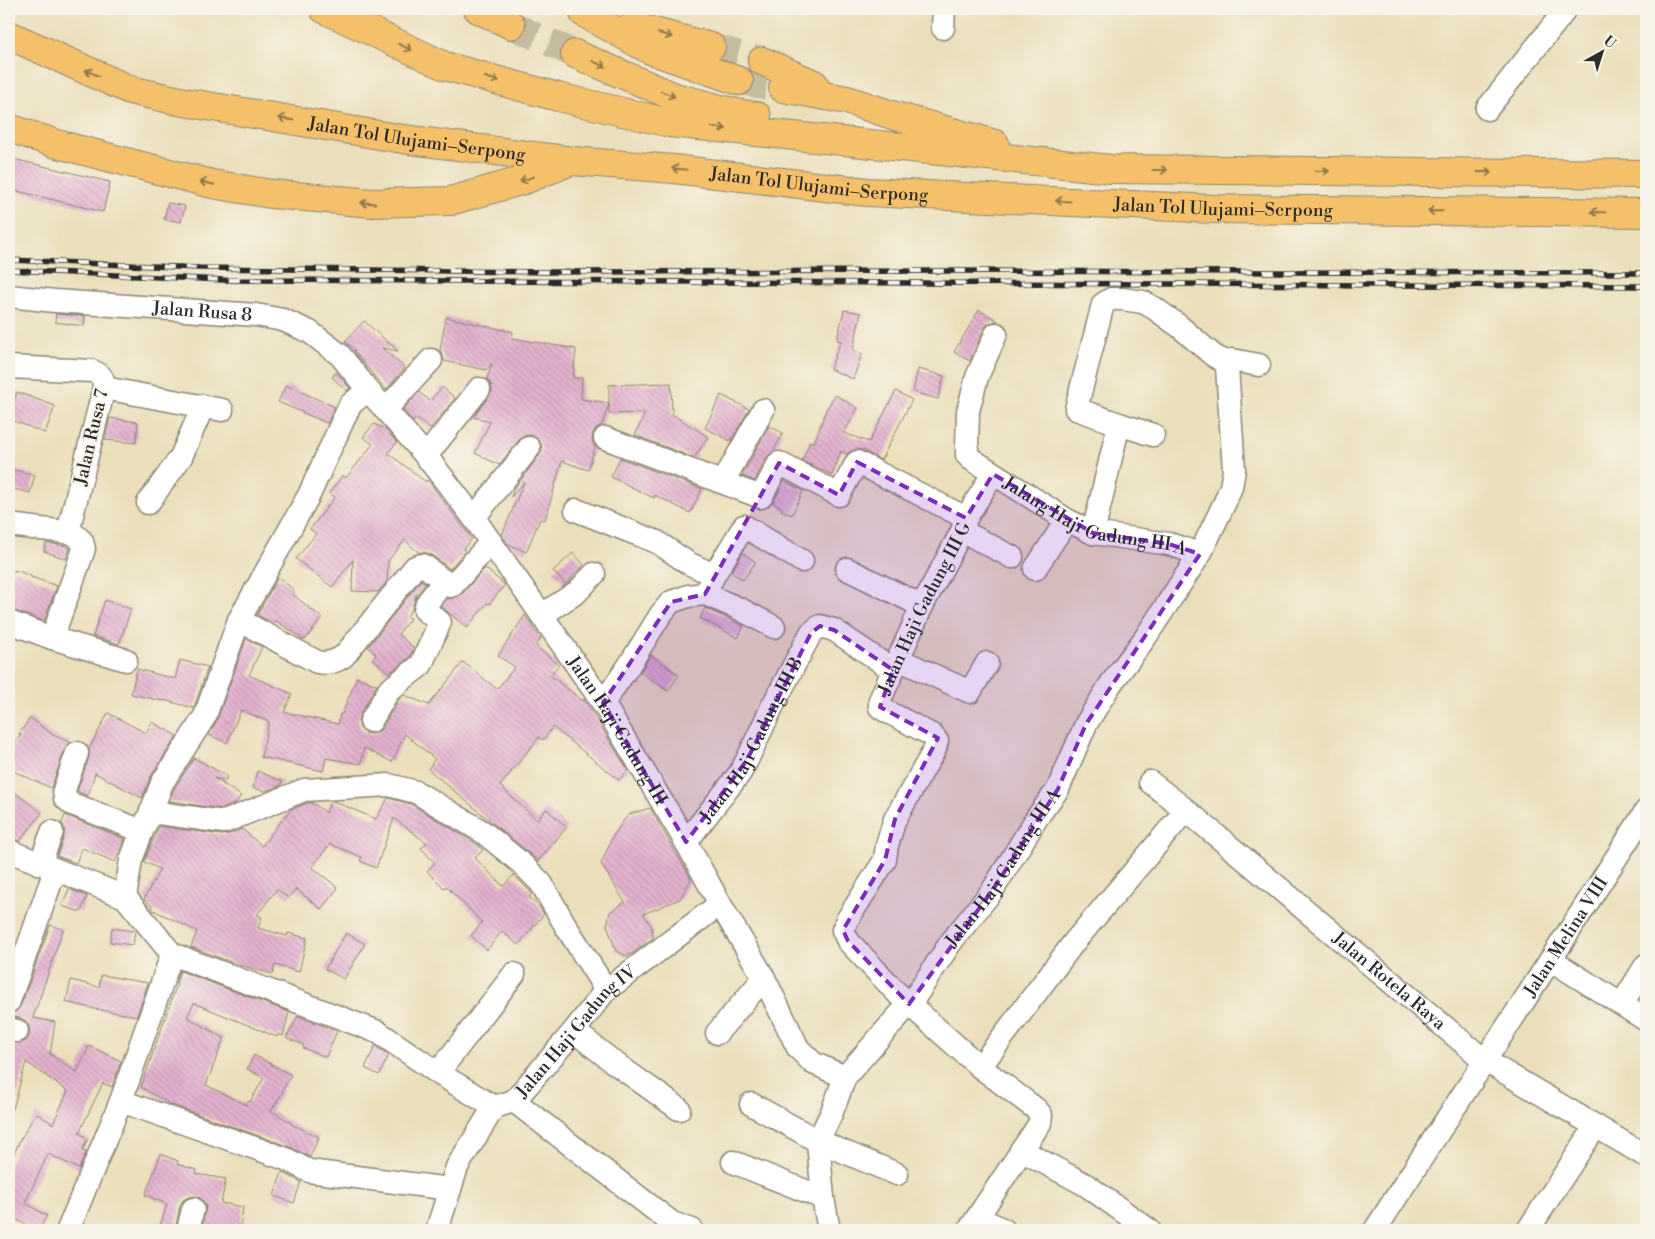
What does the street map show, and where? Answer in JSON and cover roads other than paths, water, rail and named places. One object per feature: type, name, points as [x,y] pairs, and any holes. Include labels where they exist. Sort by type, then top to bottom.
[{"type":"highway","name":"Jalan Tol Ulujami–Serpong","points":[[324,9],[445,66],[558,97],[670,123],[1111,169],[1646,174]]},
{"type":"highway","points":[[478,9],[511,24]]},
{"type":"highway","points":[[578,11],[711,47]]},
{"type":"highway","points":[[578,11],[650,50],[739,81]]},
{"type":"highway","name":"Jalan Tol Ulujami–Serpong","points":[[9,35],[130,90],[184,102],[403,139],[572,160],[674,169],[867,192],[1195,208],[1646,213]]},
{"type":"highway","points":[[575,54],[675,96],[736,113],[851,130],[984,141]]},
{"type":"highway","points":[[762,61],[847,100],[895,116],[984,141],[1111,169]]},
{"type":"highway","points":[[783,88],[847,100]]},
{"type":"highway","points":[[9,111],[57,144]]},
{"type":"highway","points":[[9,128],[57,144],[212,184],[271,194],[373,203],[450,201],[524,180],[572,160]]},
{"type":"street","points":[[1487,109],[1565,9]]},
{"type":"street","name":"Jalan Rusa 8","points":[[9,296],[256,315],[283,320],[310,332],[340,354],[368,390]]},
{"type":"street","points":[[1153,435],[1076,410],[1103,304],[1110,298],[1143,302],[1154,308],[1179,326],[1214,356],[1228,363],[1232,360],[1259,365]]},
{"type":"street","name":"Jalang Haji Gadung III A","points":[[996,334],[977,377],[968,411],[967,455],[993,474],[1067,520],[1094,533],[1169,544],[1200,554]]},
{"type":"street","points":[[386,409],[431,360]]},
{"type":"street","name":"Jalan Haji Gadung III A","points":[[909,1004],[951,942],[992,892],[1038,816],[1058,789],[1086,724],[1110,685],[1145,638],[1200,554],[1231,487],[1234,470],[1226,367],[1228,363]]},
{"type":"street","name":"Jalan Rusa 7","points":[[9,367],[92,371],[99,373],[104,380],[104,388],[68,532]]},
{"type":"street","points":[[104,388],[212,408],[181,458],[148,503]]},
{"type":"street","points":[[426,456],[479,389]]},
{"type":"street","points":[[124,897],[131,860],[162,783],[205,716],[239,620],[309,495],[350,406],[368,390]]},
{"type":"street","name":"Jalan Haji Gadung III","points":[[368,390],[426,456],[474,518],[602,704],[686,842],[764,978],[798,1048],[813,1063],[845,1077]]},
{"type":"street","points":[[723,482],[763,410]]},
{"type":"street","points":[[1094,533],[1119,424]]},
{"type":"street","points":[[605,438],[760,497]]},
{"type":"street","points":[[474,518],[529,448]]},
{"type":"street","points":[[602,704],[661,614],[671,602],[688,596],[709,584],[779,463],[839,495],[857,462],[964,524],[1012,557]]},
{"type":"street","name":"Jalan Haji Gadung III G","points":[[993,474],[964,524],[922,606],[880,700],[880,707],[886,712],[932,735],[937,741],[935,749],[895,819],[884,860],[847,920],[843,930],[848,941],[909,1004],[980,1067],[1036,1109],[1040,1115],[1040,1124],[1021,1150]]},
{"type":"street","points":[[576,510],[657,542],[688,563],[709,584],[740,609],[774,626]]},
{"type":"street","points":[[1035,569],[1067,520]]},
{"type":"street","points":[[9,525],[73,533],[82,541],[84,549],[52,638]]},
{"type":"street","points":[[742,529],[802,561]]},
{"type":"street","points":[[239,620],[317,662],[327,664],[344,656],[415,567],[426,567],[450,586],[456,583],[490,542]]},
{"type":"street","points":[[847,569],[922,606]]},
{"type":"street","points":[[542,615],[577,592],[594,574]]},
{"type":"street","points":[[371,721],[389,690],[421,666],[440,622],[425,610],[444,581]]},
{"type":"street","points":[[9,622],[52,638],[126,660]]},
{"type":"street","name":"Jalan Haji Gadung III B","points":[[686,842],[740,773],[772,707],[811,634],[820,626],[834,630],[895,665]]},
{"type":"street","points":[[895,665],[970,692],[987,663]]},
{"type":"street","points":[[77,753],[64,790],[65,798],[72,804],[147,822],[224,822],[304,790],[389,785],[416,792],[482,832],[521,863],[541,883],[605,991]]},
{"type":"street","name":"Jalan Rotela Raya","points":[[1150,782],[1186,810],[1469,1048],[1646,1156]]},
{"type":"street","points":[[980,1067],[1075,941],[1186,810]]},
{"type":"street","name":"Jalan Melina VIII","points":[[1375,1230],[1469,1048],[1506,1030],[1646,811]]},
{"type":"street","points":[[9,1001],[48,867],[52,832]]},
{"type":"street","points":[[9,851],[124,897],[172,954],[378,1032],[438,1073],[504,1104],[672,1223],[692,1230]]},
{"type":"street","name":"Jalan Haji Gadung IV","points":[[437,1230],[456,1167],[504,1104],[574,1031],[605,991],[720,904]]},
{"type":"street","points":[[68,1230],[121,1101],[172,954]]},
{"type":"street","points":[[1551,960],[1646,1020]]},
{"type":"street","points":[[1622,1004],[1646,965]]},
{"type":"street","points":[[438,1073],[514,974]]},
{"type":"street","points":[[717,1034],[764,978]]},
{"type":"street","points":[[829,1230],[823,1198],[818,1141],[832,1112],[845,1077],[909,1004]]},
{"type":"street","points":[[574,1031],[679,1109]]},
{"type":"street","points":[[121,1101],[286,1159],[310,1172],[450,1189]]},
{"type":"street","points":[[751,1104],[818,1141],[896,1174]]},
{"type":"street","points":[[1528,1230],[1596,1126]]},
{"type":"street","points":[[1004,1230],[974,1224],[1021,1150],[1086,1186],[1149,1230]]},
{"type":"street","points":[[733,1162],[823,1198]]},
{"type":"street","points":[[188,1230],[193,1209]]},
{"type":"tunnel","points":[[511,25],[575,54]]},
{"type":"tunnel","points":[[711,47],[762,61]]},
{"type":"tunnel","points":[[739,81],[783,88]]},
{"type":"railway","points":[[9,260],[200,268],[548,272],[1646,273]]},
{"type":"railway","points":[[9,270],[223,280],[1646,286]]}]
